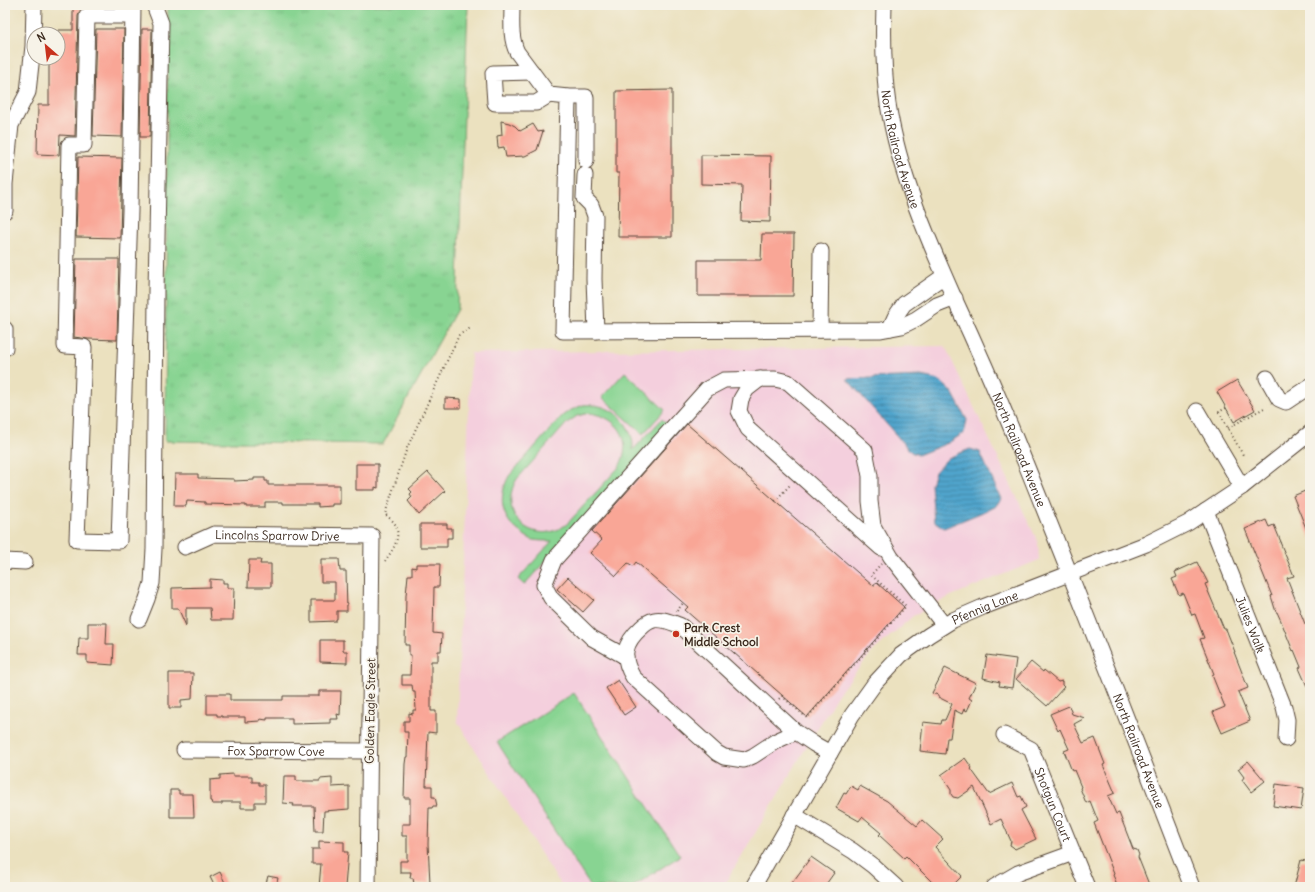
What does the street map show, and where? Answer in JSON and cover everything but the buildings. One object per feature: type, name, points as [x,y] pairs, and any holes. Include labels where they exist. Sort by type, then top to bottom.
[{"type":"street","points":[[5,211],[5,184],[11,125],[28,92],[34,5]]},
{"type":"street","points":[[139,619],[152,583],[154,549],[156,283],[161,23],[154,5]]},
{"type":"street","points":[[512,5],[514,46],[549,95]]},
{"type":"street","name":"North Railroad Avenue","points":[[884,5],[883,36],[888,104],[901,160],[920,219],[1003,408],[1070,574],[1192,887]]},
{"type":"street","points":[[133,10],[130,211],[119,541],[77,540],[84,347],[65,346],[69,145],[84,145],[87,16],[133,10]]},
{"type":"street","points":[[532,72],[493,72],[496,103],[536,103],[549,95],[586,97],[584,198]]},
{"type":"street","points":[[568,97],[563,331],[881,330],[902,326],[916,319],[937,305],[954,298]]},
{"type":"street","points":[[566,192],[584,198],[591,205],[595,216],[594,279],[596,331]]},
{"type":"street","points":[[820,330],[821,251]]},
{"type":"street","points":[[890,328],[895,317],[904,304],[944,276]]},
{"type":"street","points":[[5,329],[5,348]]},
{"type":"street","points":[[1267,378],[1279,399],[1286,402],[1310,386]]},
{"type":"street","points":[[760,379],[747,389],[741,399],[739,411],[748,429],[888,559],[944,625]]},
{"type":"street","points":[[626,657],[592,638],[551,598],[544,585],[554,560],[707,389],[724,380],[775,379],[788,382],[865,450],[870,476],[870,501],[873,526],[888,559]]},
{"type":"street","points":[[1197,410],[1242,487]]},
{"type":"street","name":"Pfennig Lane","points":[[753,887],[852,715],[875,683],[901,656],[928,635],[944,625],[984,607],[1146,544],[1188,523],[1242,487],[1310,433]]},
{"type":"street","name":"Julies Walk","points":[[1206,511],[1284,707],[1287,720],[1286,739]]},
{"type":"street","name":"Lincolns Sparrow Drive","points":[[185,547],[214,534],[372,536]]},
{"type":"street","name":"Golden Eagle Street","points":[[368,887],[372,536]]},
{"type":"street","points":[[5,561],[25,562]]},
{"type":"street","points":[[796,732],[776,741],[744,760],[724,757],[633,677],[627,667],[627,647],[635,634],[647,622],[655,620],[667,621],[681,626],[796,732],[830,753]]},
{"type":"street","name":"Shotgun Court","points":[[1004,735],[1031,749],[1087,887]]},
{"type":"street","name":"Fox Sparrow Cove","points":[[184,750],[369,751]]},
{"type":"street","points":[[794,815],[853,851],[873,866],[896,887]]},
{"type":"street","points":[[994,887],[1018,873],[1073,853]]},
{"type":"path","points":[[385,514],[406,448],[459,335],[472,327]]},
{"type":"path","points":[[1226,408],[1219,412],[1243,454]]},
{"type":"path","points":[[1228,428],[1264,408]]},
{"type":"path","points":[[775,501],[790,484]]},
{"type":"path","points":[[779,699],[782,696],[807,718],[906,606],[871,575],[888,559]]},
{"type":"shaded area","name":"Park Crest Middle School","points":[[945,346],[1038,542],[1039,560],[951,596],[913,616],[872,652],[838,694],[723,887],[562,887],[457,721],[471,353]]},
{"type":"green space","points":[[168,5],[468,5],[457,309],[383,444],[165,441]]},
{"type":"green space","points":[[625,372],[665,410],[643,434],[602,397]]},
{"type":"green space","points":[[583,405],[591,405],[607,408],[614,412],[625,423],[629,430],[633,450],[662,419],[668,425],[524,585],[518,579],[552,541],[533,540],[513,526],[508,520],[503,506],[503,491],[509,476],[562,416]],"holes":[[[589,413],[599,415],[615,424],[624,439],[625,447],[619,467],[568,523],[556,530],[543,533],[522,525],[515,516],[511,505],[512,492],[517,479],[567,423],[577,416]]]},
{"type":"green space","points":[[574,693],[680,856],[632,887],[591,887],[497,742]]},
{"type":"water","points":[[921,376],[939,380],[952,392],[967,420],[964,433],[948,443],[918,455],[911,452],[847,379]]},
{"type":"water","points":[[970,449],[980,452],[1001,499],[995,507],[944,528],[934,521],[931,484],[935,472],[948,458]]},
{"type":"place","name":"Park Crest Middle School","points":[[676,634]]}]
